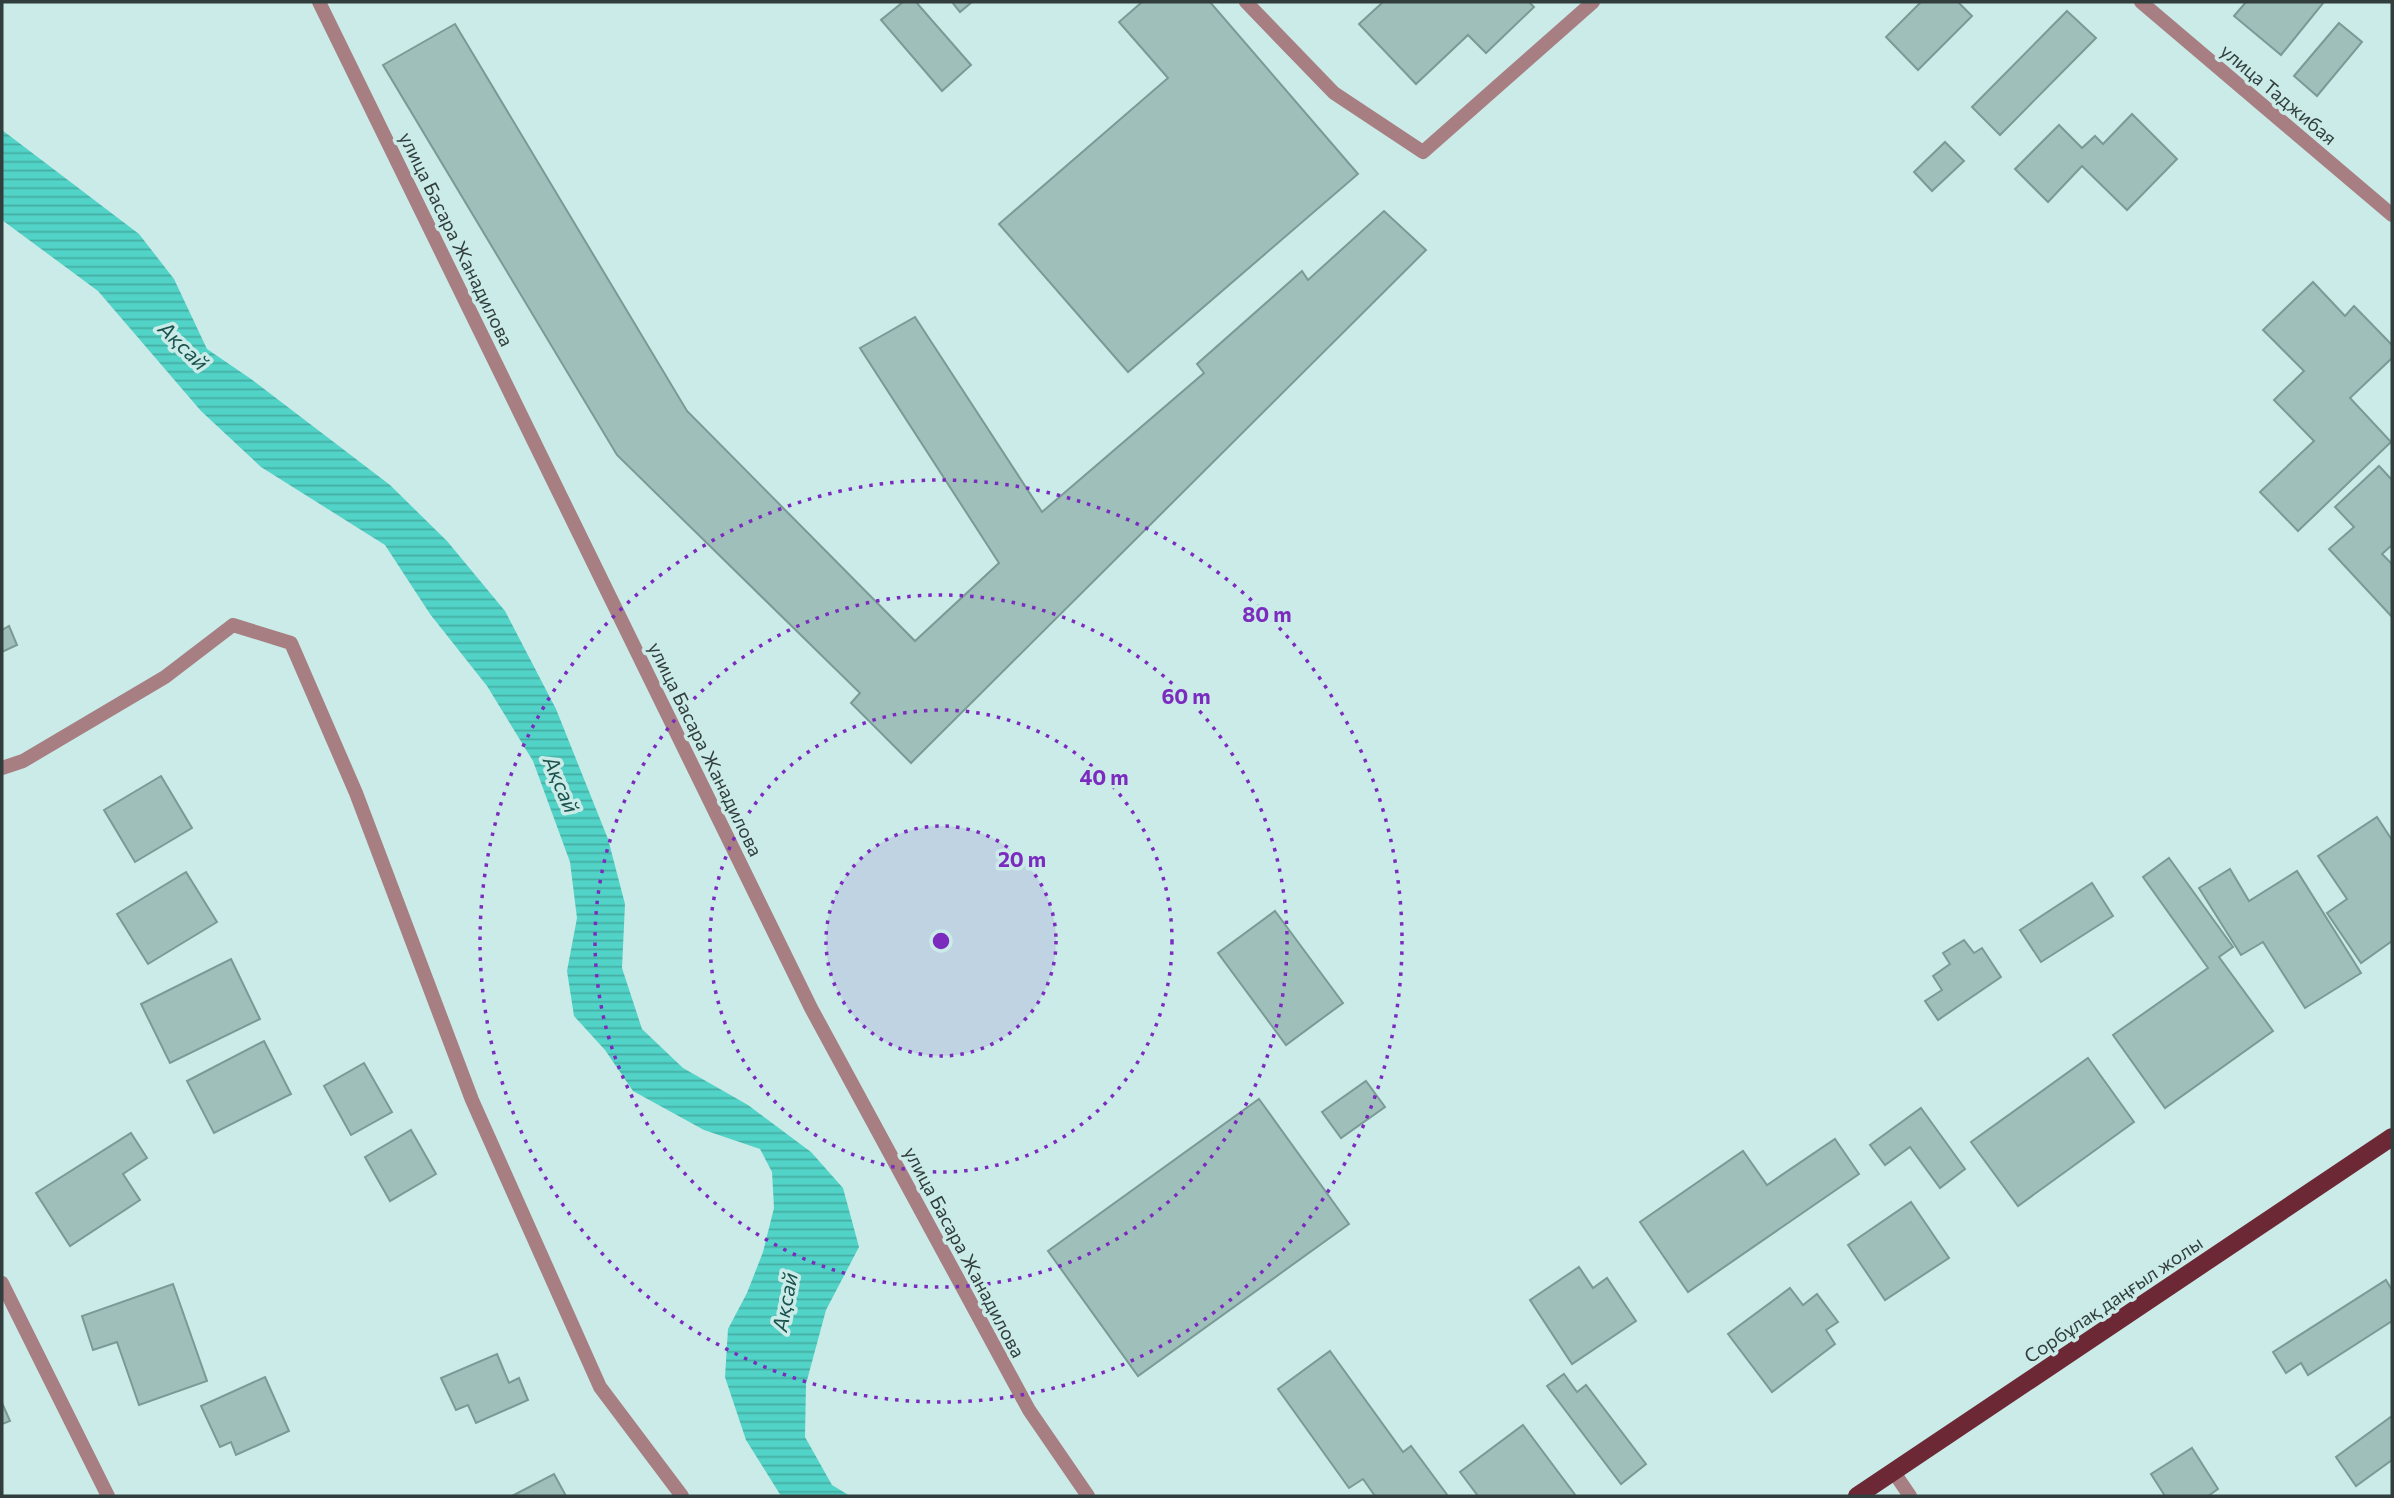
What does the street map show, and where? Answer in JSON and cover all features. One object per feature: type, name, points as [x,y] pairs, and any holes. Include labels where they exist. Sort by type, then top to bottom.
[{"type":"main road","name":"Сорбұлақ даңғыл жолы","points":[[1857,1496],[2392,1137]]},
{"type":"street","name":"улица Басара Жанадилова","points":[[320,2],[811,1008],[1030,1410],[1088,1496]]},
{"type":"street","points":[[1246,2],[1334,93],[1423,152],[1593,2]]},
{"type":"street","name":"улица Таджибая","points":[[2141,2],[2392,215]]},
{"type":"street","points":[[2,768],[23,761],[164,677],[233,625],[291,643],[356,793],[472,1100],[600,1387],[682,1496]]},
{"type":"street","points":[[2,1283],[108,1496]]},
{"type":"street","points":[[1893,1471],[1910,1496]]},
{"type":"water","name":"Ақсай","points":[[2,130],[139,234],[174,279],[207,349],[251,379],[390,485],[447,541],[505,611],[556,709],[608,839],[625,904],[622,968],[642,1029],[683,1068],[748,1105],[811,1152],[843,1188],[859,1247],[826,1310],[806,1384],[805,1437],[832,1485],[850,1496],[781,1496],[746,1440],[725,1377],[728,1329],[747,1293],[763,1252],[774,1208],[772,1172],[760,1149],[704,1130],[633,1091],[605,1050],[574,1016],[567,971],[577,918],[570,862],[533,761],[487,686],[430,614],[385,545],[261,467],[201,411],[98,291],[2,220]]},
{"type":"building","points":[[903,2],[916,2],[971,65],[942,91],[881,20]]},
{"type":"building","points":[[952,2],[972,2],[960,12]]},
{"type":"building","points":[[1142,2],[1210,2],[1358,174],[1128,372],[999,224],[1168,78],[1119,22]]},
{"type":"building","points":[[1383,2],[1529,2],[1534,7],[1486,53],[1468,35],[1416,84],[1359,24]]},
{"type":"building","points":[[1921,2],[1958,2],[1972,16],[1918,70],[1886,37]]},
{"type":"building","points":[[2246,2],[2324,2],[2281,55],[2234,16]]},
{"type":"building","points":[[2067,11],[2096,38],[2000,135],[1972,107]]},
{"type":"building","points":[[2339,23],[2362,42],[2317,96],[2294,76]]},
{"type":"building","points":[[455,24],[687,411],[915,641],[999,563],[860,348],[915,317],[1042,512],[1204,373],[1197,364],[1302,271],[1308,280],[1384,211],[1426,250],[911,763],[851,703],[860,693],[617,455],[383,65]]},
{"type":"building","points":[[2132,114],[2177,159],[2127,210],[2082,166],[2048,202],[2015,169],[2059,125],[2082,148],[2095,136],[2103,144]]},
{"type":"building","points":[[1945,142],[1964,161],[1932,191],[1914,172]]},
{"type":"building","points":[[2313,282],[2345,316],[2354,306],[2392,345],[2392,358],[2350,398],[2391,442],[2298,531],[2260,492],[2314,441],[2274,400],[2304,371],[2263,330]]},
{"type":"building","points":[[2379,466],[2392,480],[2392,545],[2382,554],[2392,564],[2392,617],[2329,549],[2354,527],[2335,507]]},
{"type":"building","points":[[9,626],[17,645],[2,652],[2,630]]},
{"type":"building","points":[[161,776],[192,828],[135,862],[104,810]]},
{"type":"building","points":[[2377,817],[2392,840],[2392,941],[2361,963],[2327,913],[2347,899],[2318,856]]},
{"type":"building","points":[[2169,858],[2233,947],[2219,957],[2273,1031],[2165,1108],[2113,1035],[2208,968],[2143,877]]},
{"type":"building","points":[[2230,869],[2249,901],[2297,871],[2361,973],[2305,1008],[2263,942],[2241,955],[2199,888]]},
{"type":"building","points":[[186,872],[217,922],[148,964],[117,914]]},
{"type":"building","points":[[2092,883],[2113,916],[2041,962],[2020,930]]},
{"type":"building","points":[[1275,911],[1343,1003],[1286,1045],[1218,953]]},
{"type":"building","points":[[1964,940],[1974,953],[1982,948],[2001,977],[1938,1020],[1925,1001],[1942,990],[1933,976],[1950,964],[1943,953]]},
{"type":"building","points":[[231,959],[260,1019],[170,1063],[141,1004]]},
{"type":"building","points":[[264,1041],[291,1094],[214,1133],[187,1081]]},
{"type":"building","points":[[2088,1058],[2134,1122],[2018,1206],[1971,1142]]},
{"type":"building","points":[[364,1063],[392,1112],[351,1135],[324,1086]]},
{"type":"building","points":[[1366,1081],[1385,1107],[1341,1138],[1322,1112]]},
{"type":"building","points":[[1259,1099],[1349,1224],[1138,1376],[1048,1251]]},
{"type":"building","points":[[1921,1108],[1965,1169],[1940,1188],[1910,1147],[1885,1165],[1870,1145]]},
{"type":"building","points":[[411,1130],[436,1174],[390,1201],[365,1157]]},
{"type":"building","points":[[131,1133],[147,1158],[123,1174],[140,1200],[70,1246],[36,1193]]},
{"type":"building","points":[[1835,1139],[1859,1174],[1688,1292],[1640,1222],[1743,1151],[1767,1185]]},
{"type":"building","points":[[1911,1202],[1949,1258],[1885,1300],[1848,1245]]},
{"type":"building","points":[[1579,1267],[1593,1288],[1607,1278],[1636,1321],[1572,1364],[1530,1300]]},
{"type":"building","points":[[2386,1280],[2392,1290],[2392,1321],[2308,1375],[2301,1363],[2286,1373],[2273,1352]]},
{"type":"building","points":[[173,1284],[207,1381],[139,1405],[117,1342],[93,1350],[82,1316]]},
{"type":"building","points":[[1790,1288],[1803,1305],[1817,1294],[1838,1322],[1826,1330],[1835,1344],[1772,1392],[1728,1334]]},
{"type":"building","points":[[1330,1351],[1403,1452],[1411,1446],[1448,1496],[1375,1496],[1363,1479],[1349,1488],[1278,1389]]},
{"type":"building","points":[[497,1354],[509,1383],[519,1378],[528,1400],[476,1423],[468,1405],[456,1410],[441,1378]]},
{"type":"building","points":[[1564,1374],[1577,1392],[1586,1385],[1646,1464],[1621,1484],[1547,1386]]},
{"type":"building","points":[[265,1377],[289,1431],[236,1455],[231,1442],[220,1447],[201,1406]]},
{"type":"building","points":[[2,1403],[10,1421],[2,1424]]},
{"type":"building","points":[[2392,1416],[2392,1460],[2356,1486],[2336,1457]]},
{"type":"building","points":[[1523,1425],[1576,1496],[1478,1496],[1460,1472]]},
{"type":"building","points":[[2192,1448],[2218,1489],[2208,1496],[2165,1496],[2151,1474]]},
{"type":"building","points":[[554,1474],[566,1496],[512,1496]]}]
